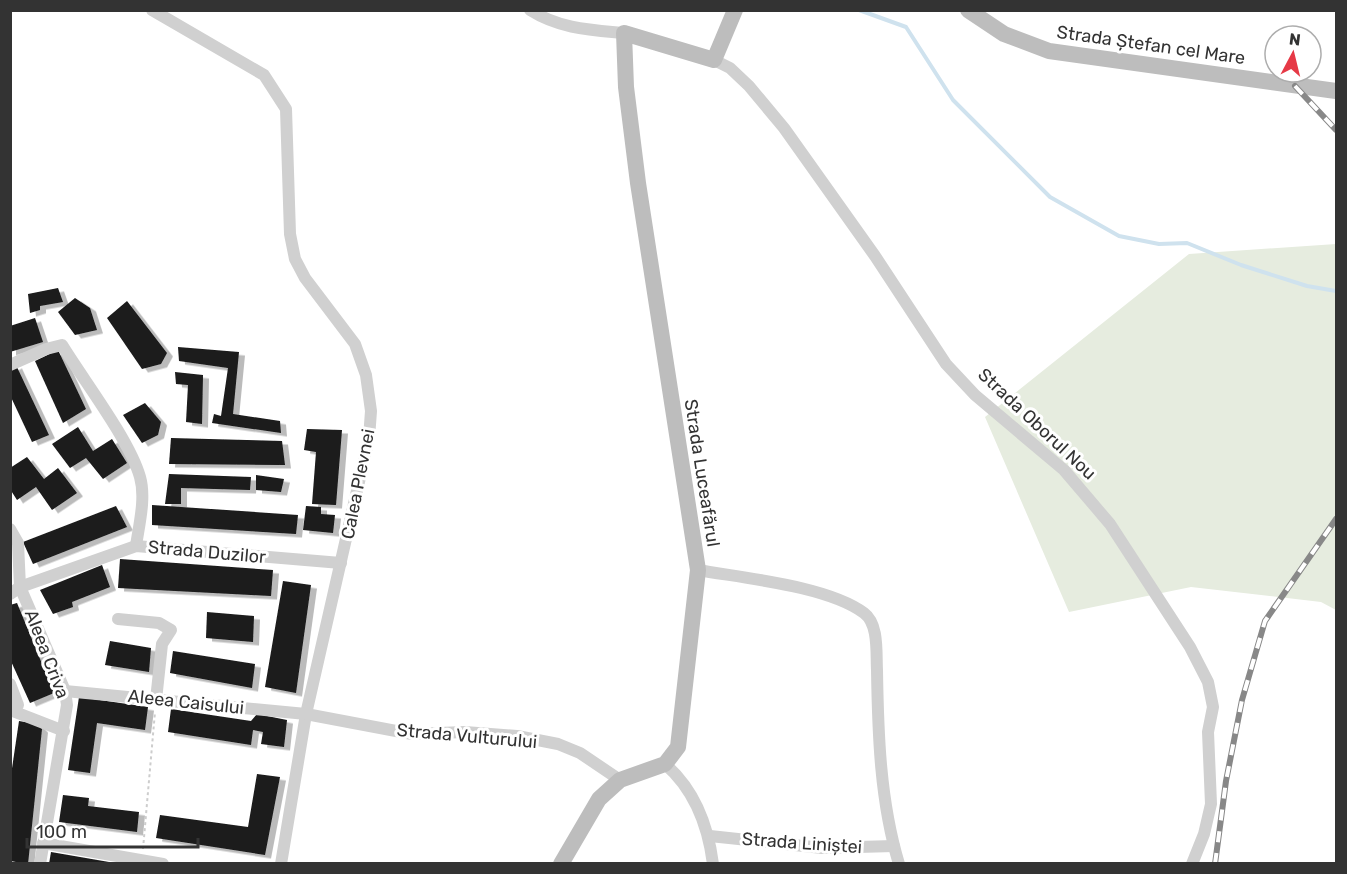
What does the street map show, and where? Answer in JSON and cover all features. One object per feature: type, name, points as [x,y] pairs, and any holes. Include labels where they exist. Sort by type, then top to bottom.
[{"type":"street","name":"Calea Plevnei","points":[[152,10],[264,75],[286,109],[290,234],[295,259],[305,278],[355,344],[366,375],[371,411],[369,438],[306,714],[281,864]]},
{"type":"street","name":"Strada Oborul Nou","points":[[531,10],[543,18],[569,27],[624,33],[714,60],[730,68],[749,86],[784,128],[875,256],[946,364],[975,395],[1064,470],[1110,524],[1190,647],[1208,682],[1214,707],[1208,732],[1210,804],[1204,834],[1192,864]]},
{"type":"street","points":[[714,60],[735,10]]},
{"type":"street","name":"Strada Ștefan cel Mare","points":[[968,10],[1004,34],[1049,51],[1336,91]]},
{"type":"street","name":"Strada Luceafărul","points":[[624,33],[626,87],[638,183],[698,570],[678,747],[665,764]]},
{"type":"street","points":[[10,365],[46,349],[62,345],[123,444],[140,477],[142,496],[136,546]]},
{"type":"street","points":[[10,529],[18,543],[15,590]]},
{"type":"street","name":"Strada Duzilor","points":[[15,590],[136,546],[341,563]]},
{"type":"street","points":[[698,570],[813,592],[866,614],[874,630],[878,720],[886,806],[899,864]]},
{"type":"street","name":"Aleea Criva","points":[[15,590],[65,691],[67,705],[39,864]]},
{"type":"street","points":[[118,619],[159,623],[171,630],[162,644],[156,700]]},
{"type":"street","points":[[10,684],[18,705],[10,708]]},
{"type":"street","name":"Aleea Caisului","points":[[65,691],[306,714]]},
{"type":"street","points":[[10,708],[64,731]]},
{"type":"street","name":"Strada Vulturului","points":[[306,714],[412,734],[465,732],[518,736],[558,744],[580,753],[620,780]]},
{"type":"street","points":[[561,864],[599,799],[620,780],[665,764],[691,791],[710,836],[713,864]]},
{"type":"street","name":"Strada Liniștei","points":[[710,836],[822,848],[894,846]]},
{"type":"street","points":[[43,843],[163,864]]},
{"type":"path","points":[[142,859],[156,700]]},
{"type":"shaded area","points":[[1336,244],[1336,610],[1321,602],[1191,587],[1069,612],[985,417],[1189,254]]},
{"type":"building","points":[[58,288],[63,302],[40,306],[40,310],[30,313],[28,294]]},
{"type":"building","points":[[75,298],[90,308],[97,330],[75,335],[58,312]]},
{"type":"building","points":[[127,301],[167,353],[161,364],[142,369],[107,318]]},
{"type":"building","points":[[35,318],[43,342],[10,352],[10,326]]},
{"type":"building","points":[[178,347],[239,352],[233,414],[280,421],[281,433],[212,423],[214,414],[221,416],[228,368],[179,361]]},
{"type":"building","points":[[58,350],[86,409],[63,423],[35,361]]},
{"type":"building","points":[[16,365],[49,435],[32,442],[10,395],[10,368]]},
{"type":"building","points":[[175,372],[203,375],[202,424],[186,422],[188,385],[176,384]]},
{"type":"building","points":[[145,403],[161,422],[158,435],[142,443],[123,415]]},
{"type":"building","points":[[78,427],[93,451],[112,439],[127,463],[103,479],[86,458],[70,468],[52,444]]},
{"type":"building","points":[[307,429],[342,430],[336,505],[312,504],[316,452],[304,450]]},
{"type":"building","points":[[171,438],[282,441],[285,465],[169,464]]},
{"type":"building","points":[[27,457],[44,479],[58,468],[77,493],[52,510],[36,487],[17,500],[10,489],[10,468]]},
{"type":"building","points":[[169,474],[251,477],[250,490],[181,488],[181,504],[165,504]]},
{"type":"building","points":[[256,475],[284,479],[281,492],[256,490]]},
{"type":"building","points":[[152,505],[298,515],[296,534],[152,525]]},
{"type":"building","points":[[116,506],[127,527],[33,564],[23,542]]},
{"type":"building","points":[[306,506],[321,507],[321,514],[335,515],[333,533],[303,530]]},
{"type":"building","points":[[120,559],[273,570],[271,596],[118,588]]},
{"type":"building","points":[[102,565],[110,587],[72,602],[73,607],[53,614],[40,590]]},
{"type":"building","points":[[283,581],[311,585],[296,693],[265,687]]},
{"type":"building","points":[[17,603],[54,693],[30,703],[10,659],[10,605]]},
{"type":"building","points":[[207,612],[254,616],[253,642],[206,638]]},
{"type":"building","points":[[110,641],[151,648],[149,672],[105,665]]},
{"type":"building","points":[[173,651],[255,664],[252,688],[170,673]]},
{"type":"building","points":[[79,697],[148,707],[145,730],[97,723],[90,773],[68,770]]},
{"type":"building","points":[[171,709],[251,721],[257,714],[287,720],[284,747],[261,744],[263,732],[253,730],[251,745],[168,732]]},
{"type":"building","points":[[19,721],[37,724],[42,729],[28,864],[10,861],[10,782]]},
{"type":"building","points":[[257,774],[280,777],[265,855],[156,838],[160,815],[248,827]]},
{"type":"building","points":[[63,795],[89,798],[88,806],[139,812],[137,832],[59,822]]},
{"type":"building","points":[[51,852],[109,862],[109,864],[49,864]]},
{"type":"waterway","points":[[859,10],[906,27],[953,100],[1050,197],[1119,236],[1159,244],[1187,243],[1241,265],[1307,286],[1336,291]]},
{"type":"railway","points":[[1295,86],[1336,130]]},
{"type":"railway","points":[[1215,864],[1226,781],[1242,700],[1265,621],[1336,519]]}]
